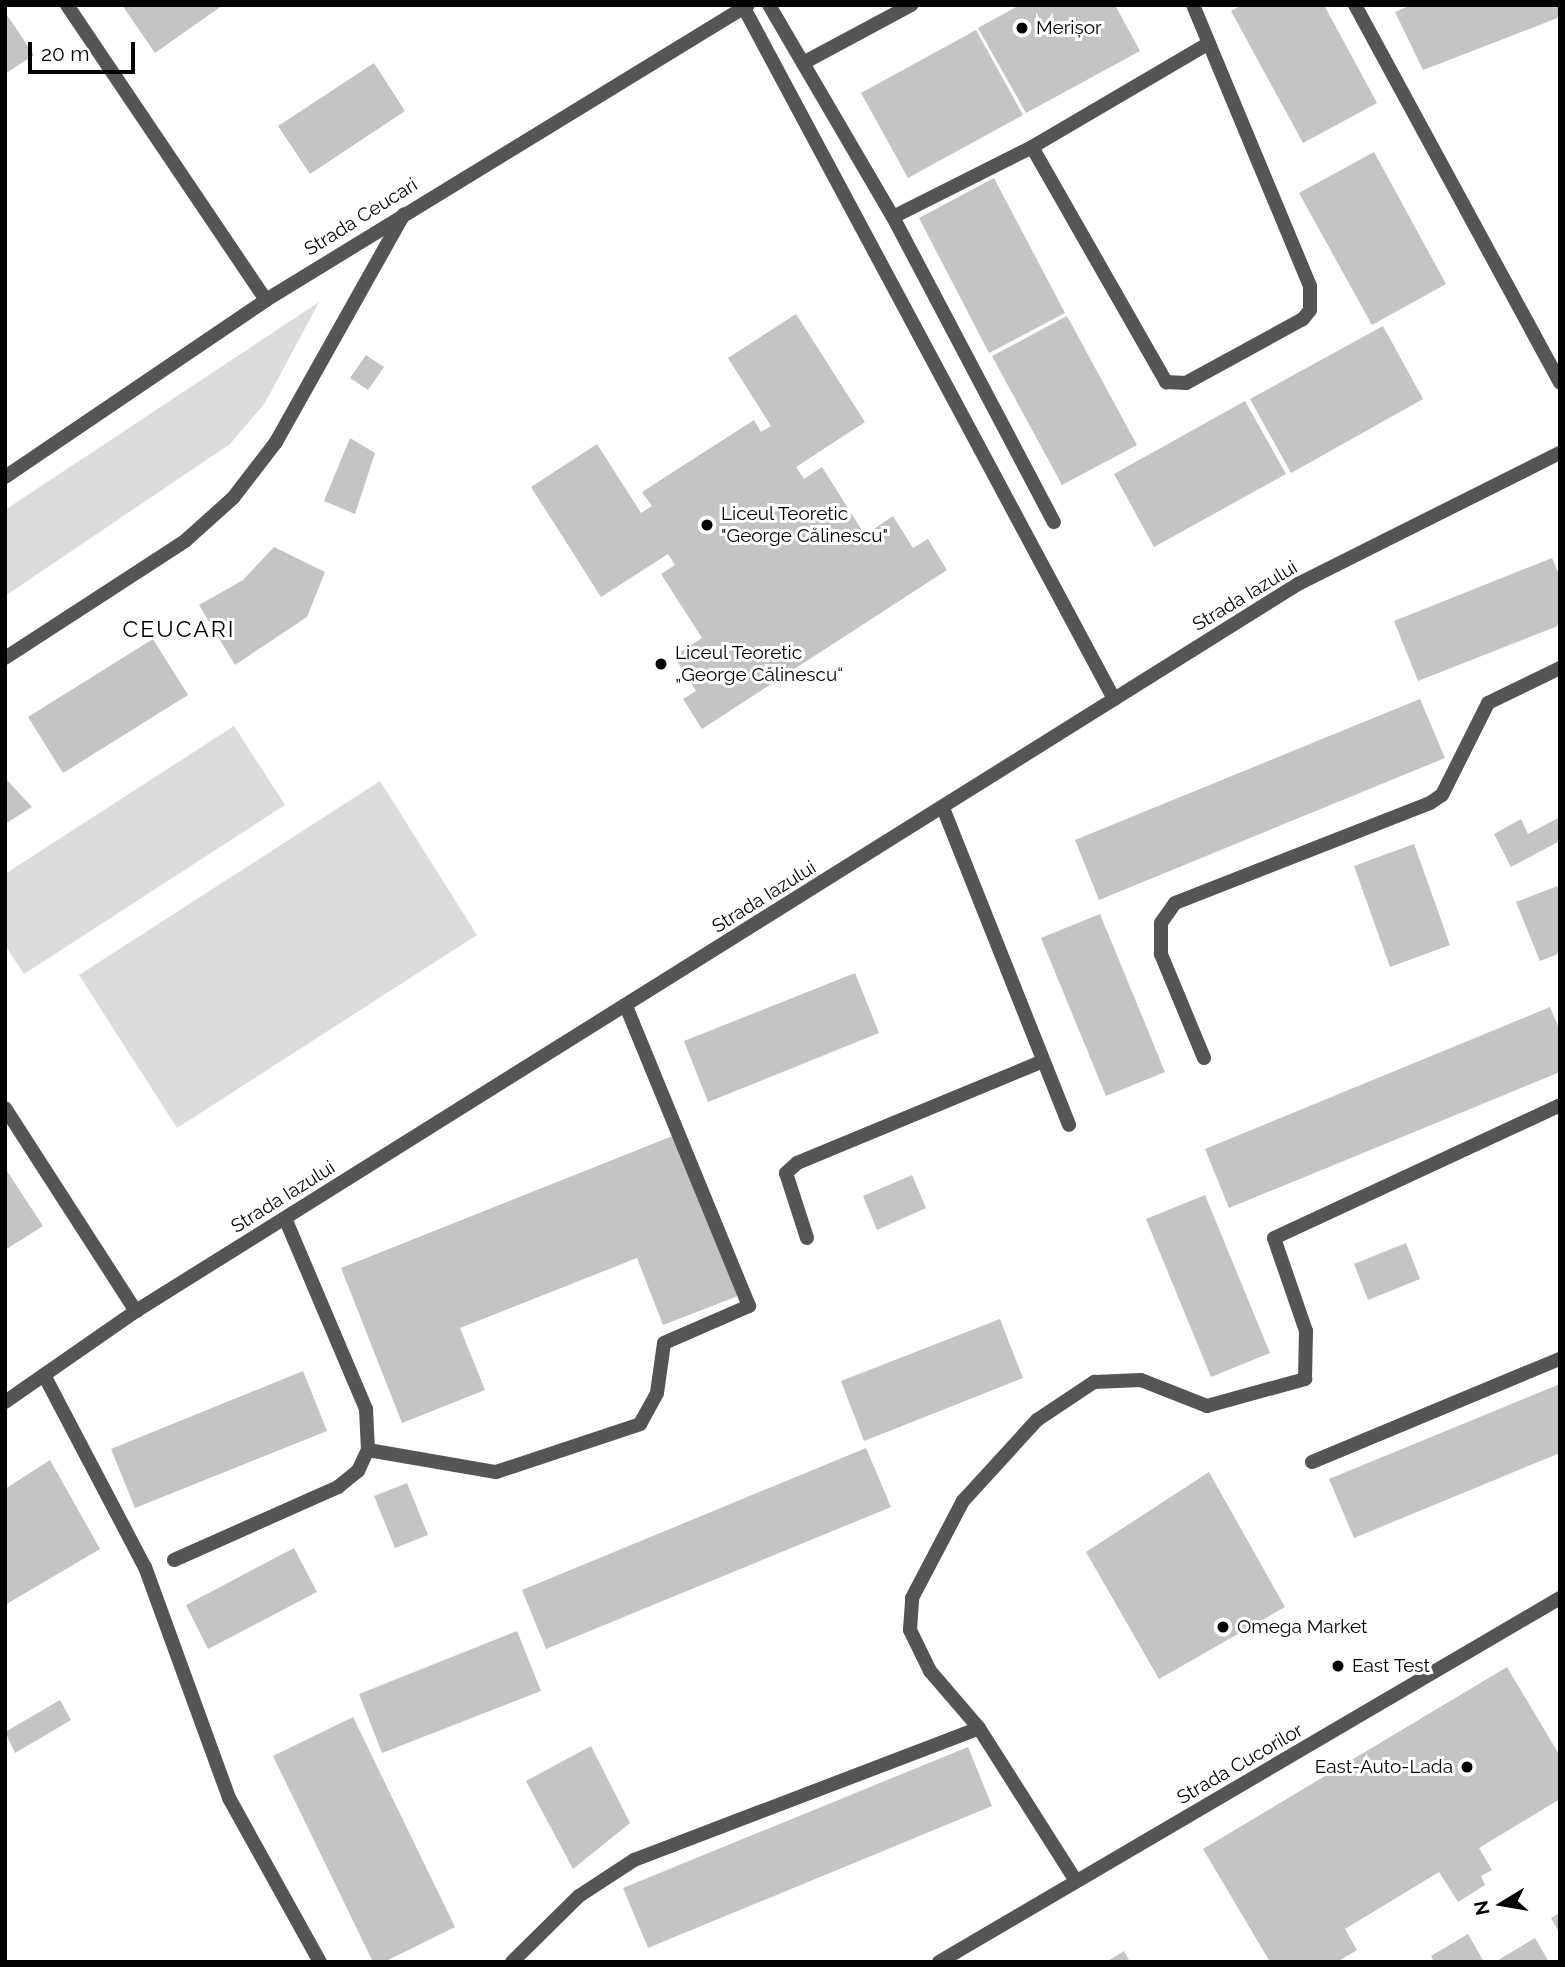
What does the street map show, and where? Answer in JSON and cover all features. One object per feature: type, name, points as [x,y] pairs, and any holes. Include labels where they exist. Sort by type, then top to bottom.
[{"type":"street","points":[[67,5],[265,300]]},
{"type":"street","points":[[769,5],[893,217],[1054,522]]},
{"type":"street","points":[[803,63],[911,5]]},
{"type":"street","points":[[1032,148],[1166,383],[1186,383],[1303,319],[1310,310],[1310,286],[1194,5]]},
{"type":"street","points":[[1355,5],[1560,383]]},
{"type":"street","points":[[746,6],[1114,699]]},
{"type":"street","name":"Strada Ceucari","points":[[5,477],[265,300],[406,211],[746,6]]},
{"type":"street","points":[[893,217],[1032,148],[1209,43]]},
{"type":"street","points":[[5,658],[185,541],[233,498],[276,442],[406,211]]},
{"type":"street","name":"Strada Iazului","points":[[5,1402],[136,1311],[1298,584],[1560,453]]},
{"type":"street","points":[[1204,1058],[1161,954],[1161,923],[1175,903],[1430,803],[1442,795],[1488,703],[1560,668]]},
{"type":"street","points":[[943,808],[1069,1125]]},
{"type":"street","points":[[368,1450],[496,1472],[640,1424],[657,1393],[664,1343],[749,1306],[626,1006]]},
{"type":"street","points":[[807,1238],[786,1173],[797,1163],[1044,1061]]},
{"type":"street","points":[[1076,1881],[979,1728],[917,1650],[909,1614],[921,1579],[985,1473],[1037,1420],[1094,1382],[1141,1380],[1206,1406],[1305,1379],[1306,1331],[1274,1238],[1560,1105]]},
{"type":"street","points":[[5,1108],[136,1311]]},
{"type":"street","points":[[174,1560],[338,1487],[358,1471],[368,1450],[366,1409],[285,1218]]},
{"type":"street","points":[[1312,1462],[1560,1359]]},
{"type":"street","points":[[44,1375],[145,1567],[229,1798],[320,1962]]},
{"type":"street","name":"Strada Cucorilor","points":[[939,1962],[1560,1598]]},
{"type":"street","points":[[512,1962],[579,1896],[634,1860],[979,1728]]},
{"type":"shaded area","points":[[319,302],[265,403],[230,444],[5,596],[5,510]]},
{"type":"shaded area","points":[[234,726],[285,805],[24,974],[5,945],[5,874]]},
{"type":"shaded area","points":[[380,781],[477,935],[177,1128],[79,975]]},
{"type":"building","points":[[122,5],[223,5],[155,53]]},
{"type":"building","points":[[1020,5],[1115,5],[1140,51],[1026,113],[978,28]]},
{"type":"building","points":[[1242,5],[1324,5],[1377,103],[1303,143],[1231,11]]},
{"type":"building","points":[[1411,5],[1560,5],[1560,17],[1423,70],[1395,12]]},
{"type":"building","points":[[5,12],[34,55],[5,74]]},
{"type":"building","points":[[976,30],[1023,115],[908,178],[861,93]]},
{"type":"building","points":[[374,63],[405,111],[310,174],[278,126]]},
{"type":"building","points":[[1374,152],[1446,284],[1372,325],[1299,193]]},
{"type":"building","points":[[994,178],[1065,313],[989,353],[919,218]]},
{"type":"building","name":"Liceul Teoretic \"George Călinescu\"","points":[[796,314],[865,422],[796,467],[804,479],[822,467],[865,535],[893,516],[913,548],[928,539],[947,570],[702,729],[683,699],[696,691],[674,656],[702,638],[661,574],[675,565],[668,554],[601,597],[531,487],[597,444],[641,513],[652,506],[642,492],[754,420],[761,432],[771,426],[728,358]]},
{"type":"building","points":[[1067,316],[1137,445],[1062,485],[992,356]]},
{"type":"building","points":[[1383,326],[1423,399],[1291,473],[1250,399]]},
{"type":"building","points":[[366,355],[384,367],[368,390],[350,378]]},
{"type":"building","points":[[1245,401],[1286,474],[1154,547],[1114,474]]},
{"type":"building","points":[[350,438],[375,453],[355,514],[324,501]]},
{"type":"building","points":[[274,547],[325,572],[307,617],[235,665],[199,605],[243,580]]},
{"type":"building","points":[[1552,558],[1560,577],[1560,625],[1418,681],[1394,621]]},
{"type":"building","points":[[153,639],[188,695],[63,773],[28,717]]},
{"type":"building","points":[[1420,699],[1445,758],[1099,900],[1075,840]]},
{"type":"building","points":[[5,778],[32,807],[5,824]]},
{"type":"building","points":[[1560,817],[1560,841],[1511,867],[1494,834],[1521,819],[1528,834]]},
{"type":"building","points":[[1414,844],[1450,945],[1390,967],[1354,866]]},
{"type":"building","points":[[1560,885],[1560,953],[1540,961],[1516,902]]},
{"type":"building","points":[[1100,914],[1165,1072],[1106,1096],[1041,938]]},
{"type":"building","points":[[855,973],[879,1033],[708,1102],[684,1041]]},
{"type":"building","points":[[1550,1007],[1560,1031],[1560,1072],[1229,1208],[1205,1149]]},
{"type":"building","points":[[675,1135],[738,1296],[663,1325],[637,1258],[460,1328],[485,1390],[402,1423],[341,1268]]},
{"type":"building","points":[[5,1168],[43,1226],[5,1250]]},
{"type":"building","points":[[912,1175],[926,1208],[877,1230],[863,1196]]},
{"type":"building","points":[[1205,1195],[1270,1353],[1211,1377],[1146,1219]]},
{"type":"building","points":[[1406,1243],[1420,1279],[1368,1300],[1354,1264]]},
{"type":"building","points":[[1000,1319],[1023,1378],[864,1441],[841,1381]]},
{"type":"building","points":[[303,1371],[327,1431],[135,1508],[111,1449]]},
{"type":"building","points":[[1560,1384],[1560,1453],[1354,1538],[1329,1479]]},
{"type":"building","points":[[866,1448],[891,1507],[546,1649],[522,1590]]},
{"type":"building","points":[[50,1460],[100,1549],[5,1605],[5,1489]]},
{"type":"building","points":[[1209,1472],[1285,1607],[1159,1679],[1086,1552]]},
{"type":"building","points":[[407,1483],[428,1535],[395,1548],[374,1496]]},
{"type":"building","points":[[294,1548],[317,1592],[208,1649],[186,1605]]},
{"type":"building","points":[[517,1631],[541,1691],[382,1753],[359,1694]]},
{"type":"building","name":"East-Auto-Lada","points":[[1507,1667],[1560,1756],[1560,1799],[1479,1848],[1492,1870],[1481,1876],[1485,1885],[1458,1902],[1439,1872],[1345,1929],[1357,1950],[1337,1962],[1270,1962],[1203,1849]]},
{"type":"building","points":[[60,1700],[71,1720],[15,1753],[5,1732]]},
{"type":"building","points":[[353,1717],[455,1927],[384,1962],[373,1962],[273,1756]]},
{"type":"building","points":[[591,1746],[630,1823],[573,1869],[526,1781]]},
{"type":"building","points":[[968,1747],[992,1806],[648,1948],[623,1888]]},
{"type":"building","points":[[1560,1913],[1560,1934],[1551,1918]]},
{"type":"building","points":[[1468,1934],[1484,1962],[1434,1962],[1431,1956]]},
{"type":"building","points":[[1535,1938],[1549,1962],[1495,1962]]},
{"type":"building","points":[[1124,1951],[1130,1962],[1106,1962]]},
{"type":"place","name":"Merișor","points":[[1022,28]]},
{"type":"place","name":"Liceul Teoretic \"George Călinescu\"","points":[[707,525]]},
{"type":"place","name":"Liceul Teoretic „George Călinescu“","points":[[661,664]]},
{"type":"place","name":"Omega Market","points":[[1223,1627]]},
{"type":"place","name":"East Test","points":[[1338,1666]]},
{"type":"place","name":"East-Auto-Lada","points":[[1467,1767]]},
{"type":"district","name":"CEUCARI","points":[[179,629]]}]
